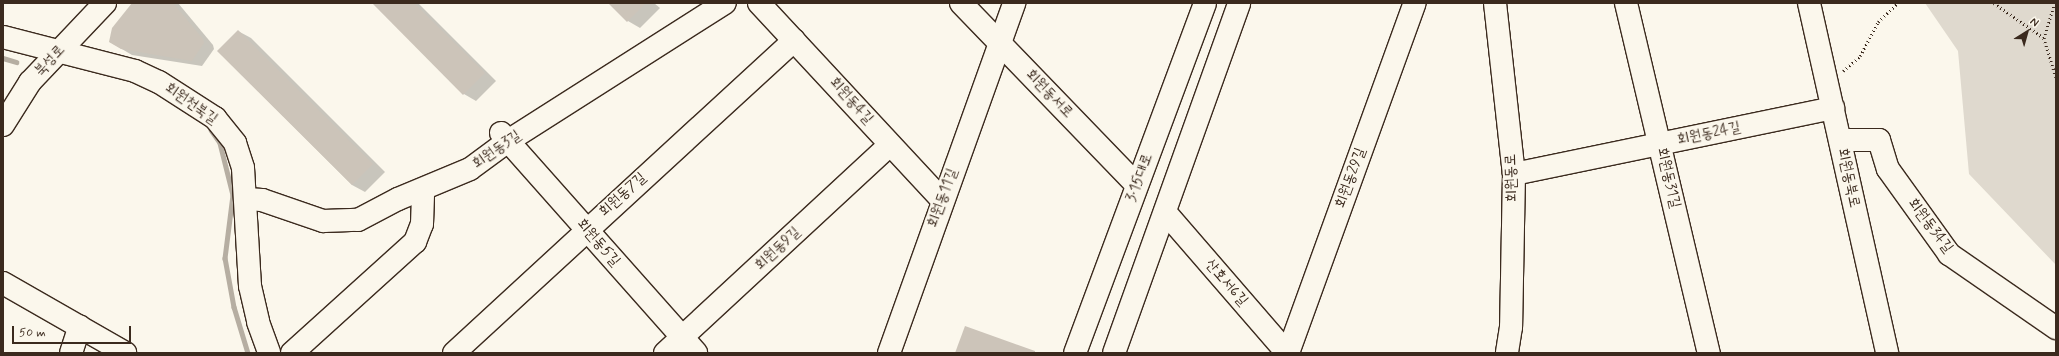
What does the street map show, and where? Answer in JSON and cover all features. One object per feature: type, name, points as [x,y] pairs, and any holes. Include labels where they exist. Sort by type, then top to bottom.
[{"type":"street","name":"북성로","points":[[3,125],[30,82],[105,3]]},
{"type":"street","name":"회원동3길","points":[[247,199],[262,200],[323,221],[358,220],[470,169],[504,137],[725,3]]},
{"type":"street","name":"회원동4길","points":[[759,3],[942,200]]},
{"type":"street","name":"회원동서로","points":[[961,3],[1137,185]]},
{"type":"street","name":"회원동11길","points":[[889,353],[942,200],[1014,3]]},
{"type":"street","name":"3·15대로","points":[[1075,353],[1205,3]]},
{"type":"street","points":[[1114,353],[1239,3]]},
{"type":"street","name":"회원동29길","points":[[1287,353],[1415,3]]},
{"type":"street","name":"회원동로","points":[[1496,3],[1514,174],[1511,327],[1507,353]]},
{"type":"street","name":"회원동31길","points":[[1626,3],[1709,353]]},
{"type":"street","name":"회원동북로","points":[[1809,3],[1887,353]]},
{"type":"street","name":"회원천북길","points":[[3,37],[57,53],[135,71],[159,82],[215,118],[235,143],[243,168],[247,199],[250,286],[258,322],[269,353]]},
{"type":"street","name":"회원동7길","points":[[454,353],[586,229],[794,40]]},
{"type":"street","name":"회원동24길","points":[[1514,174],[1833,108]]},
{"type":"street","name":"회원동5길","points":[[504,137],[688,345]]},
{"type":"street","name":"회원동34길","points":[[1840,140],[1879,140],[1888,169],[1949,254],[2056,328]]},
{"type":"street","name":"회원동9길","points":[[665,353],[688,345],[890,145]]},
{"type":"street","points":[[292,353],[415,242],[422,224],[423,190]]},
{"type":"street","name":"산호서6길","points":[[1165,212],[1287,353]]},
{"type":"street","points":[[3,283],[125,353]]},
{"type":"street","points":[[71,353],[80,326]]},
{"type":"path","points":[[1827,83],[1860,56],[1878,22],[1898,3]]},
{"type":"path","points":[[1994,3],[2044,38]]},
{"type":"path","points":[[2055,3],[2044,38],[2056,77]]},
{"type":"shaded area","points":[[1925,3],[2056,3],[2056,265],[1969,174],[1958,51]]},
{"type":"building","points":[[132,3],[173,3],[203,39],[204,43],[192,61],[121,49],[109,42],[112,28]]},
{"type":"building","points":[[372,3],[414,3],[485,73],[463,95]]},
{"type":"building","points":[[608,3],[646,3],[627,22]]},
{"type":"building","points":[[238,30],[373,164],[352,185],[217,51]]},
{"type":"building","points":[[965,326],[1035,351],[1035,353],[955,353]]},
{"type":"waterway","points":[[3,58],[16,62]]},
{"type":"waterway","points":[[211,130],[220,143],[233,195],[225,258],[234,307],[248,353]]}]
